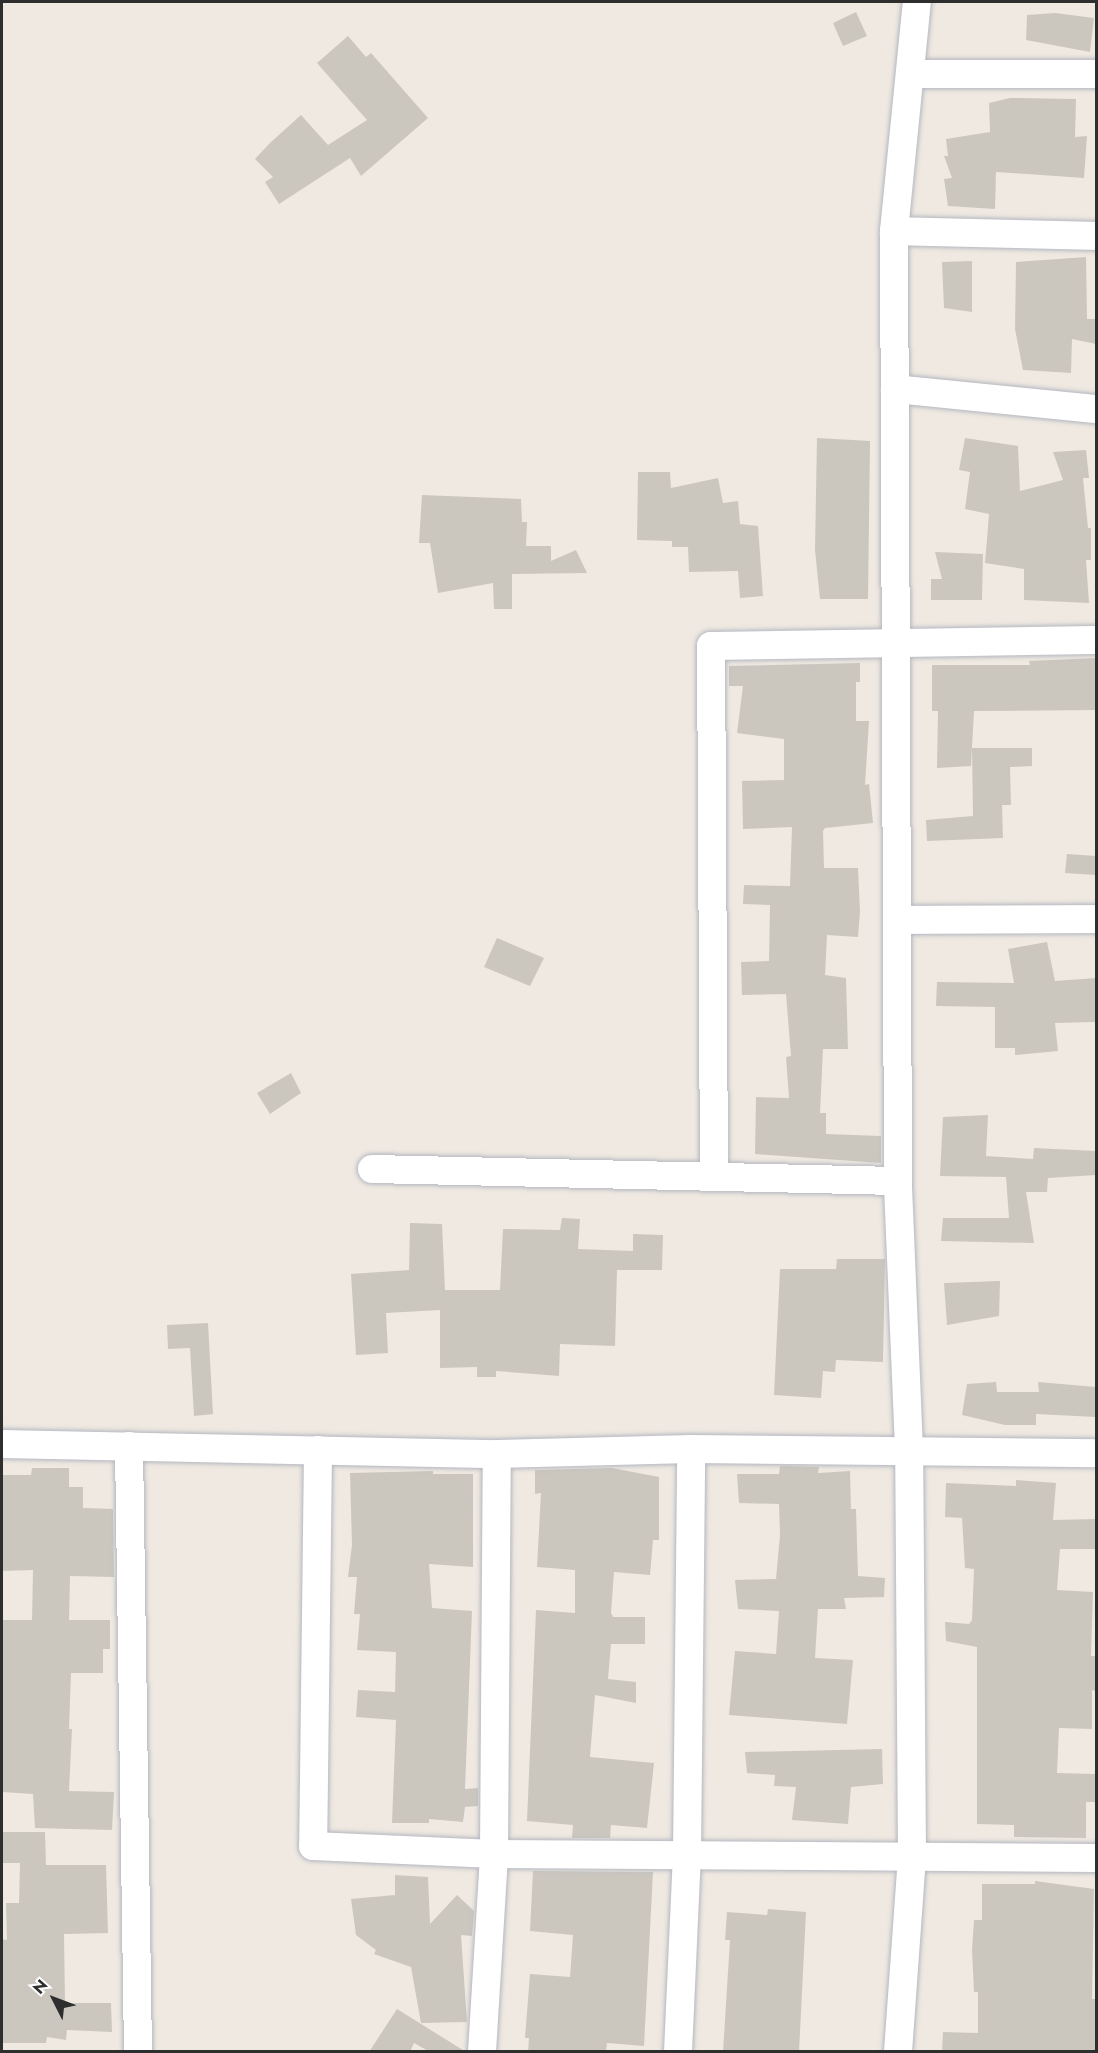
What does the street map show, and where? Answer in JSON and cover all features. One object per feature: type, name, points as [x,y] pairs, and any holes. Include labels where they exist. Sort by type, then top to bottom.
[{"type":"street","points":[[898,2052],[912,1857],[909,1449],[898,1181],[898,641],[894,231],[917,2]]},
{"type":"street","points":[[910,74],[1096,74]]},
{"type":"street","points":[[894,231],[1096,236]]},
{"type":"street","points":[[895,389],[1096,409]]},
{"type":"street","points":[[714,1177],[711,646],[898,641],[1096,640]]},
{"type":"street","points":[[897,920],[1096,919]]},
{"type":"street","points":[[372,1169],[898,1181]]},
{"type":"street","points":[[2,1444],[497,1454],[691,1449],[909,1449],[1096,1453]]},
{"type":"street","points":[[129,1446],[138,2052]]},
{"type":"street","points":[[678,2052],[687,1855],[691,1449]]},
{"type":"street","points":[[318,1450],[313,1846],[494,1854],[1096,1858]]},
{"type":"street","points":[[482,2052],[494,1854],[497,1454]]},
{"type":"building","points":[[856,12],[867,36],[843,46],[833,23]]},
{"type":"building","points":[[1055,13],[1094,18],[1090,52],[1026,40],[1027,15]]},
{"type":"building","points":[[348,36],[366,57],[371,53],[428,118],[361,176],[350,158],[279,204],[265,182],[273,177],[255,159],[270,143],[301,115],[328,145],[367,120],[317,63]]},
{"type":"building","points":[[1010,98],[1076,99],[1075,137],[1087,136],[1084,178],[996,172],[995,209],[948,206],[944,179],[952,178],[944,156],[948,156],[946,139],[990,132],[989,103]]},
{"type":"building","points":[[1086,257],[1087,319],[1096,319],[1096,344],[1072,339],[1071,373],[1023,370],[1015,329],[1016,262]]},
{"type":"building","points":[[972,261],[972,312],[944,308],[942,262]]},
{"type":"building","points":[[817,438],[870,441],[868,599],[820,599],[815,550]]},
{"type":"building","points":[[965,438],[1018,446],[1020,491],[1063,480],[1053,452],[1086,450],[1089,478],[1083,478],[1088,528],[1091,528],[1091,560],[1086,560],[1089,603],[1024,600],[1024,569],[985,563],[989,514],[965,509],[970,472],[959,470]]},
{"type":"building","points":[[638,472],[670,472],[671,488],[718,478],[723,503],[738,501],[740,524],[758,526],[763,596],[740,598],[738,571],[689,572],[688,547],[672,547],[672,541],[637,540]]},
{"type":"building","points":[[422,495],[521,499],[522,522],[527,522],[526,546],[551,546],[551,561],[576,550],[587,573],[512,574],[512,609],[494,609],[493,583],[438,593],[430,543],[419,543]]},
{"type":"building","points":[[935,552],[983,554],[982,600],[931,600],[931,579],[942,579]]},
{"type":"building","points":[[1096,658],[1096,710],[974,711],[971,766],[937,768],[938,711],[932,711],[932,665],[1030,665],[1029,661]]},
{"type":"building","points":[[860,663],[860,682],[856,682],[856,721],[869,721],[865,785],[869,784],[873,823],[825,828],[823,831],[824,868],[858,868],[860,912],[858,937],[827,935],[825,975],[846,978],[848,1049],[823,1049],[820,1113],[826,1113],[826,1134],[881,1136],[881,1163],[755,1154],[756,1097],[789,1098],[786,1057],[791,1056],[786,994],[742,995],[741,962],[769,961],[770,905],[743,904],[744,885],[790,886],[792,827],[743,829],[742,781],[784,780],[784,739],[737,733],[743,686],[729,686],[729,666]]},
{"type":"building","points":[[972,748],[1032,748],[1032,766],[1010,767],[1011,805],[1002,805],[1003,838],[927,841],[926,820],[973,816]]},
{"type":"building","points":[[1067,854],[1096,856],[1096,875],[1065,873]]},
{"type":"building","points":[[497,938],[544,958],[530,986],[484,967]]},
{"type":"building","points":[[1047,942],[1055,981],[1096,978],[1096,1022],[1055,1023],[1058,1051],[1015,1055],[1015,1048],[995,1048],[995,1007],[936,1006],[937,982],[1014,983],[1008,949]]},
{"type":"building","points":[[291,1073],[301,1093],[270,1114],[257,1093]]},
{"type":"building","points":[[988,1115],[986,1156],[1033,1159],[1034,1148],[1096,1151],[1096,1175],[1048,1178],[1047,1192],[1026,1192],[1034,1243],[941,1241],[943,1218],[1009,1218],[1006,1177],[940,1176],[943,1117]]},
{"type":"building","points":[[562,1218],[580,1219],[578,1249],[633,1251],[633,1234],[663,1235],[662,1270],[617,1270],[615,1346],[560,1344],[559,1376],[496,1371],[496,1377],[477,1377],[477,1367],[440,1368],[440,1310],[386,1313],[388,1353],[356,1355],[351,1274],[409,1270],[410,1223],[442,1224],[445,1290],[500,1290],[503,1229],[560,1230]]},
{"type":"building","points":[[837,1259],[885,1259],[883,1362],[836,1360],[835,1372],[823,1371],[821,1398],[774,1395],[780,1269],[836,1269]]},
{"type":"building","points":[[1000,1281],[999,1316],[947,1325],[944,1283]]},
{"type":"building","points":[[208,1323],[213,1414],[194,1416],[190,1348],[168,1349],[167,1325]]},
{"type":"building","points":[[996,1382],[997,1392],[1039,1392],[1038,1382],[1096,1387],[1096,1417],[1036,1414],[1036,1425],[1005,1425],[962,1415],[967,1384]]},
{"type":"building","points":[[780,1466],[819,1467],[818,1473],[850,1471],[851,1509],[856,1509],[858,1576],[885,1578],[884,1597],[844,1598],[846,1609],[818,1609],[815,1658],[853,1660],[847,1724],[729,1715],[735,1651],[776,1654],[779,1611],[738,1609],[735,1580],[776,1579],[780,1535],[779,1504],[739,1503],[737,1474],[779,1474]]},
{"type":"building","points":[[32,1468],[69,1468],[69,1487],[83,1487],[83,1508],[113,1509],[114,1577],[70,1576],[69,1620],[110,1620],[110,1649],[103,1649],[103,1673],[71,1673],[69,1729],[72,1729],[69,1791],[114,1792],[112,1830],[35,1828],[33,1794],[2,1792],[2,1620],[32,1620],[33,1570],[2,1571],[2,1475],[31,1475]]},
{"type":"building","points":[[612,1468],[659,1477],[659,1540],[653,1540],[650,1575],[614,1572],[611,1613],[613,1617],[645,1617],[645,1644],[611,1644],[608,1679],[636,1682],[636,1703],[595,1695],[590,1757],[654,1763],[647,1828],[611,1825],[610,1838],[572,1838],[573,1825],[527,1821],[536,1610],[575,1613],[575,1570],[537,1567],[541,1493],[535,1494],[535,1470]]},
{"type":"building","points":[[433,1471],[433,1474],[473,1474],[473,1567],[429,1564],[432,1608],[472,1611],[465,1789],[478,1788],[478,1806],[465,1807],[463,1822],[429,1819],[429,1823],[392,1823],[396,1720],[356,1717],[358,1690],[395,1692],[396,1652],[357,1650],[360,1614],[354,1614],[357,1577],[348,1577],[352,1545],[350,1473]]},
{"type":"building","points":[[1016,1480],[1056,1483],[1053,1520],[1096,1519],[1096,1549],[1060,1549],[1057,1590],[1093,1592],[1091,1656],[1096,1656],[1096,1691],[1092,1690],[1092,1729],[1059,1728],[1057,1773],[1096,1774],[1095,1802],[1086,1802],[1086,1838],[1014,1837],[1014,1825],[977,1824],[977,1647],[946,1641],[945,1622],[969,1624],[972,1620],[974,1569],[965,1568],[962,1518],[945,1517],[946,1483],[1016,1486]]},
{"type":"building","points":[[882,1749],[883,1784],[851,1787],[848,1824],[792,1820],[796,1787],[774,1786],[775,1775],[747,1773],[745,1752]]},
{"type":"building","points":[[2,1832],[45,1832],[46,1865],[106,1865],[108,1933],[64,1934],[65,2003],[111,2003],[112,2032],[67,2030],[66,2040],[47,2037],[46,2043],[2,2043],[2,1939],[7,1940],[6,1903],[19,1903],[20,1863],[2,1863]]},
{"type":"building","points":[[533,1871],[653,1872],[644,2046],[607,2043],[606,2052],[528,2052],[529,2038],[525,2038],[530,1974],[570,1977],[573,1935],[530,1931]]},
{"type":"building","points":[[395,1875],[428,1877],[430,1924],[457,1895],[474,1911],[472,1936],[461,1935],[467,2022],[421,2023],[411,1967],[374,1954],[376,1950],[356,1935],[351,1899],[395,1895]]},
{"type":"building","points":[[1035,1881],[1094,1889],[1092,1999],[1096,1999],[1096,2052],[942,2052],[943,2032],[978,2033],[978,1992],[974,1992],[972,1950],[974,1920],[982,1920],[982,1884],[1035,1884]]},
{"type":"building","points":[[768,1909],[806,1912],[799,2052],[723,2052],[730,1940],[725,1940],[727,1912],[767,1915]]},
{"type":"building","points":[[397,2009],[466,2052],[430,2052],[414,2043],[410,2052],[369,2052]]}]
